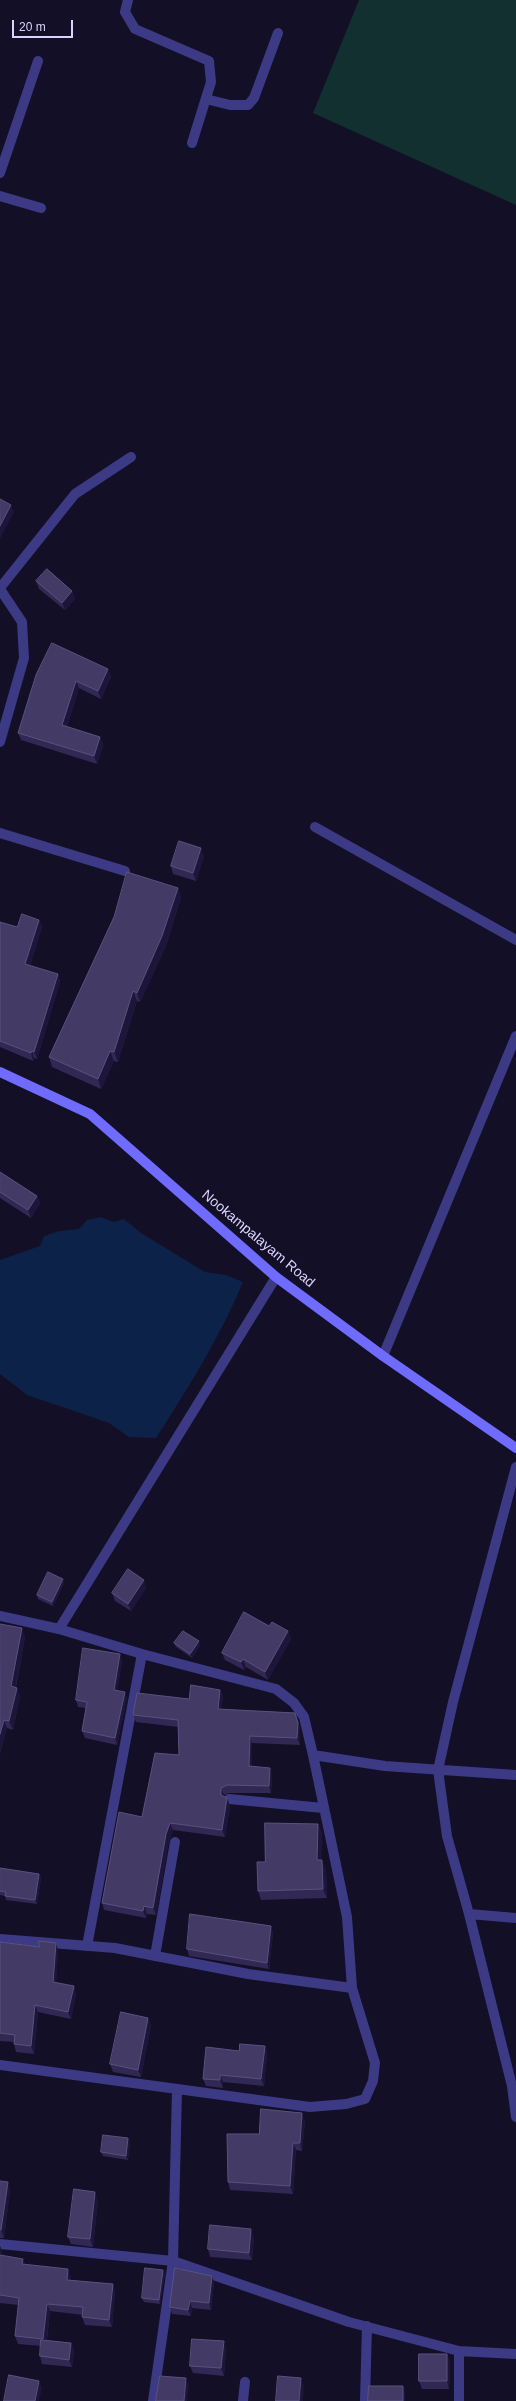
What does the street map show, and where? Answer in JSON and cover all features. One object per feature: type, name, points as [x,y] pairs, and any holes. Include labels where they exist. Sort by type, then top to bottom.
[{"type":"street","points":[[128,0],[126,12],[135,29],[209,61],[211,82],[192,143]]},
{"type":"street","points":[[206,99],[230,105],[248,105],[254,98],[278,33]]},
{"type":"street","points":[[0,173],[38,61]]},
{"type":"street","points":[[0,196],[41,208]]},
{"type":"street","points":[[0,742],[24,658],[22,622],[0,589],[75,494],[131,457]]},
{"type":"street","points":[[315,827],[516,940]]},
{"type":"street","points":[[0,833],[125,871]]},
{"type":"street","points":[[383,1356],[516,1036]]},
{"type":"street","name":"Nookampalayam Road","points":[[0,1072],[90,1114],[276,1277],[383,1356],[516,1448]]},
{"type":"street","points":[[59,1629],[276,1277]]},
{"type":"street","points":[[516,1467],[453,1702],[438,1770],[447,1836],[514,2086],[516,2117]]},
{"type":"street","points":[[0,1616],[59,1629],[142,1654],[276,1689],[294,1703],[304,1717],[313,1755],[347,1917],[352,1988],[375,2063],[374,2081],[365,2099],[346,2104],[310,2107],[0,2065]]},
{"type":"street","points":[[87,1946],[142,1654]]},
{"type":"street","points":[[313,1755],[385,1766],[516,1775]]},
{"type":"street","points":[[229,1799],[323,1808]]},
{"type":"street","points":[[155,1956],[175,1842]]},
{"type":"street","points":[[469,1914],[516,1918]]},
{"type":"street","points":[[0,1939],[115,1948],[248,1974],[352,1988]]},
{"type":"street","points":[[153,2401],[173,2261],[177,2089]]},
{"type":"street","points":[[0,2244],[173,2261],[366,2326],[459,2351],[516,2354]]},
{"type":"street","points":[[365,2401],[366,2326]]},
{"type":"street","points":[[459,2351],[459,2401]]},
{"type":"street","points":[[243,2401],[245,2382]]},
{"type":"green space","points":[[359,0],[516,0],[516,205],[313,113]]},
{"type":"water","points":[[101,1217],[114,1222],[124,1219],[141,1233],[205,1272],[226,1275],[243,1282],[203,1362],[156,1438],[129,1437],[109,1423],[27,1395],[0,1374],[0,1260],[40,1246],[44,1236],[59,1231],[79,1229],[87,1220]]},
{"type":"building","points":[[0,499],[11,505],[0,526]]},
{"type":"building","points":[[47,569],[72,591],[62,603],[36,581]]},
{"type":"building","points":[[52,643],[108,669],[98,691],[76,681],[62,725],[100,737],[94,756],[18,733],[36,675]]},
{"type":"building","points":[[179,841],[201,848],[193,873],[171,866]]},
{"type":"building","points":[[127,872],[178,888],[162,936],[137,993],[133,991],[114,1052],[110,1051],[98,1079],[49,1057],[114,917]]},
{"type":"building","points":[[22,914],[39,920],[25,964],[58,974],[34,1052],[32,1051],[31,1053],[0,1041],[0,922],[17,927]]},
{"type":"building","points":[[0,1172],[37,1196],[28,1210],[0,1192]]},
{"type":"building","points":[[128,1569],[144,1580],[128,1604],[112,1593]]},
{"type":"building","points":[[48,1572],[63,1579],[52,1602],[37,1595]]},
{"type":"building","points":[[244,1612],[269,1626],[272,1622],[288,1631],[265,1672],[243,1659],[241,1662],[222,1653]]},
{"type":"building","points":[[0,1624],[22,1628],[11,1686],[17,1688],[9,1721],[4,1720],[0,1734]]},
{"type":"building","points":[[183,1631],[199,1641],[190,1654],[174,1643]]},
{"type":"building","points":[[83,1648],[120,1654],[114,1690],[125,1692],[115,1738],[82,1731],[87,1702],[76,1700]]},
{"type":"building","points":[[191,1685],[220,1690],[218,1709],[295,1713],[298,1723],[297,1738],[250,1736],[249,1766],[270,1768],[269,1786],[227,1785],[221,1788],[221,1795],[227,1798],[222,1830],[170,1823],[166,1834],[153,1908],[144,1906],[143,1911],[102,1903],[119,1812],[142,1817],[155,1753],[179,1755],[178,1720],[133,1715],[137,1693],[189,1699]]},
{"type":"building","points":[[265,1823],[318,1824],[317,1860],[322,1860],[323,1889],[258,1891],[257,1862],[265,1862]]},
{"type":"building","points":[[0,1868],[39,1874],[35,1900],[5,1896],[6,1892],[0,1891]]},
{"type":"building","points":[[190,1914],[271,1926],[267,1963],[187,1949]]},
{"type":"building","points":[[39,1941],[56,1943],[53,1982],[74,1986],[68,2012],[35,2005],[31,2046],[14,2044],[15,2035],[0,2033],[0,1942],[39,1947]]},
{"type":"building","points":[[121,2012],[148,2018],[138,2070],[110,2064]]},
{"type":"building","points":[[240,2044],[265,2046],[261,2079],[220,2075],[220,2080],[203,2079],[206,2047],[239,2051]]},
{"type":"building","points":[[261,2109],[302,2113],[300,2143],[293,2143],[290,2186],[228,2182],[227,2134],[259,2134]]},
{"type":"building","points":[[103,2135],[128,2138],[126,2156],[101,2152]]},
{"type":"building","points":[[0,2181],[8,2182],[1,2230],[0,2230]]},
{"type":"building","points":[[74,2189],[95,2192],[90,2239],[68,2237]]},
{"type":"building","points":[[210,2225],[251,2229],[249,2253],[208,2249]]},
{"type":"building","points":[[0,2255],[23,2259],[22,2264],[68,2269],[67,2280],[113,2284],[109,2320],[82,2317],[83,2307],[47,2304],[43,2339],[15,2336],[19,2298],[0,2295]]},
{"type":"building","points":[[145,2268],[163,2270],[159,2300],[142,2298]]},
{"type":"building","points":[[175,2268],[212,2276],[209,2303],[190,2301],[188,2310],[170,2307]]},
{"type":"building","points":[[192,2339],[224,2341],[221,2368],[190,2366]]},
{"type":"building","points":[[41,2340],[71,2343],[69,2360],[40,2356]]},
{"type":"building","points":[[419,2354],[447,2354],[447,2381],[419,2381]]},
{"type":"building","points":[[9,2375],[39,2381],[35,2401],[4,2401]]},
{"type":"building","points":[[160,2376],[186,2378],[184,2401],[156,2401]]},
{"type":"building","points":[[278,2376],[301,2378],[299,2401],[276,2401]]},
{"type":"building","points":[[369,2386],[403,2386],[403,2401],[368,2401]]}]
